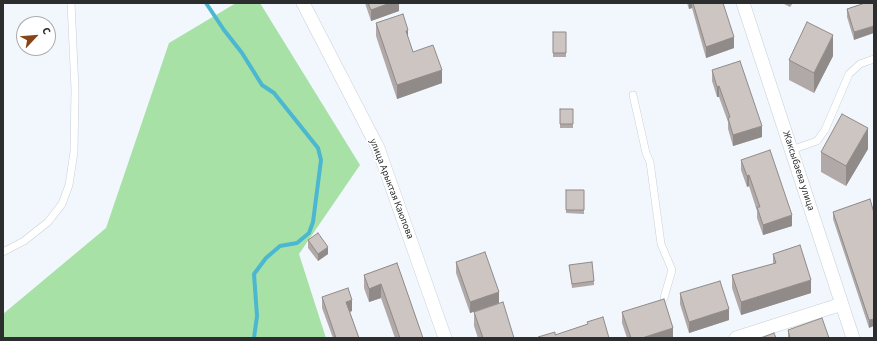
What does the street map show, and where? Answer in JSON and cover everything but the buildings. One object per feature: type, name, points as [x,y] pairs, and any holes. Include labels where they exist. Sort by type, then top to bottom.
[{"type":"street","name":"улица Арыктая Каюпова","points":[[303,3],[378,148],[446,338]]},
{"type":"street","name":"Жаксыбаева улица","points":[[743,3],[853,338]]},
{"type":"street","points":[[736,338],[842,304]]},
{"type":"lane","points":[[3,252],[24,241],[48,222],[62,204],[70,184],[74,152],[75,89],[71,3]]},
{"type":"lane","points":[[791,150],[817,141],[825,130],[849,74],[860,64],[874,59]]},
{"type":"lane","points":[[633,95],[646,153],[650,162],[661,244],[672,270],[664,298]]},
{"type":"green space","points":[[236,3],[260,3],[360,165],[299,254],[326,338],[3,338],[3,314],[106,228],[169,43]]},
{"type":"waterway","points":[[206,3],[242,53],[262,85],[274,93],[318,148],[321,160],[313,222],[309,233],[297,243],[280,246],[266,258],[254,274],[257,316],[254,338]]}]
